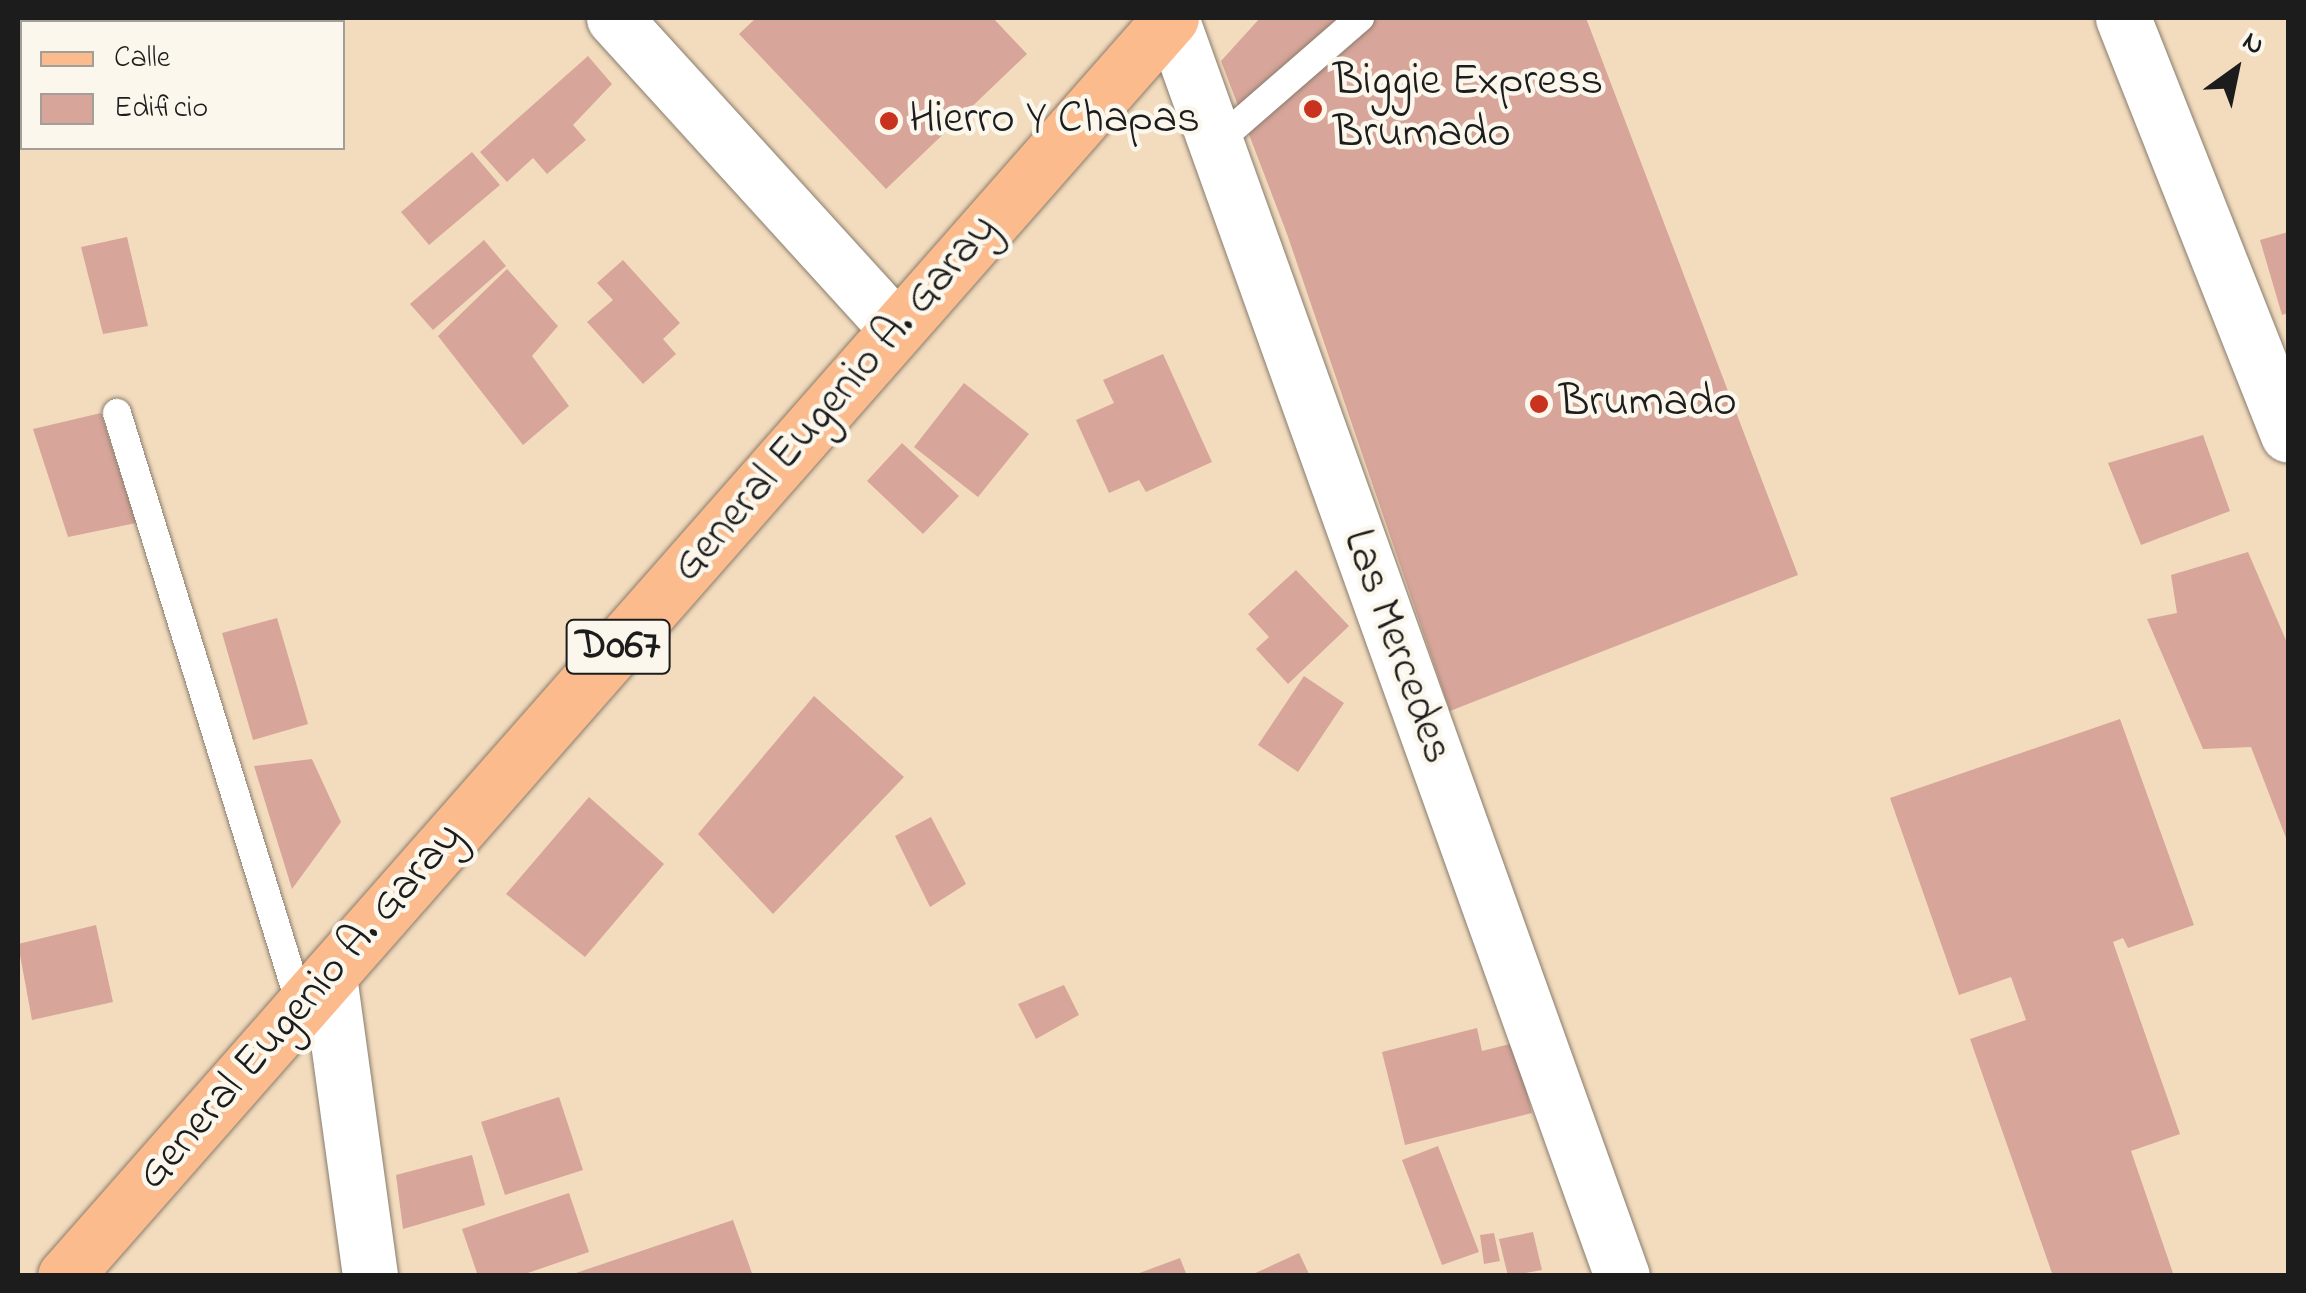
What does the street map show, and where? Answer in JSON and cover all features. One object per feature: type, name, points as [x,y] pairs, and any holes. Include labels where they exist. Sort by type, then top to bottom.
[{"type":"main road","name":"General Eugenio A. Garay","points":[[66,1276],[1171,18]]},
{"type":"street","points":[[614,18],[897,330]]},
{"type":"street","name":"Las Mercedes","points":[[1171,18],[1622,1276]]},
{"type":"street","points":[[2123,18],[2288,436]]},
{"type":"street","points":[[315,992],[370,1276]]},
{"type":"lane","points":[[1216,143],[1360,18]]},
{"type":"lane","points":[[117,414],[315,992]]},
{"type":"building","name":"Hierro Y Chapas","points":[[756,18],[993,18],[1027,54],[886,189],[739,34]]},
{"type":"building","name":"Brumado","points":[[1260,18],[1586,18],[1798,575],[1450,711],[1287,234],[1221,61]]},
{"type":"building","points":[[588,56],[612,84],[573,125],[586,140],[547,174],[533,158],[507,182],[480,152]]},
{"type":"building","points":[[472,152],[500,185],[429,245],[401,212]]},
{"type":"building","points":[[2288,232],[2288,313],[2282,315],[2260,240]]},
{"type":"building","points":[[127,237],[148,326],[103,334],[81,247]]},
{"type":"building","points":[[484,240],[506,266],[433,330],[410,304]]},
{"type":"building","points":[[623,260],[680,323],[663,339],[676,354],[643,384],[587,322],[613,300],[597,283]]},
{"type":"building","points":[[507,269],[558,326],[532,356],[569,406],[523,445],[438,336]]},
{"type":"building","points":[[1163,354],[1212,462],[1146,492],[1139,480],[1109,493],[1076,420],[1114,403],[1103,380]]},
{"type":"building","points":[[964,383],[1029,434],[978,497],[914,447]]},
{"type":"building","points":[[101,413],[136,523],[68,537],[33,429]]},
{"type":"building","points":[[2203,435],[2230,511],[2141,545],[2108,463]]},
{"type":"building","points":[[902,443],[959,496],[923,534],[867,481]]},
{"type":"building","points":[[2248,552],[2288,645],[2288,843],[2251,747],[2203,749],[2147,619],[2177,613],[2171,575]]},
{"type":"building","points":[[1296,570],[1349,626],[1288,684],[1256,649],[1269,637],[1248,614]]},
{"type":"building","points":[[277,618],[308,724],[253,740],[222,633]]},
{"type":"building","points":[[1304,676],[1344,703],[1298,772],[1258,745]]},
{"type":"building","points":[[814,696],[904,777],[773,914],[698,834]]},
{"type":"building","points":[[2120,719],[2194,925],[2128,948],[2123,938],[2113,942],[2180,1134],[2131,1151],[2174,1276],[2053,1276],[1970,1039],[2026,1020],[2011,977],[1959,995],[1890,798]]},
{"type":"building","points":[[312,759],[341,822],[292,889],[254,766]]},
{"type":"building","points":[[589,797],[664,864],[585,957],[506,894]]},
{"type":"building","points":[[931,817],[966,884],[930,907],[895,836]]},
{"type":"building","points":[[96,925],[113,1002],[32,1020],[18,944]]},
{"type":"building","points":[[1064,985],[1079,1015],[1036,1039],[1018,1004]]},
{"type":"building","points":[[1477,1028],[1482,1051],[1514,1043],[1532,1113],[1405,1145],[1382,1052]]},
{"type":"building","points":[[559,1097],[583,1170],[505,1195],[481,1122]]},
{"type":"building","points":[[1438,1146],[1479,1252],[1442,1265],[1402,1160]]},
{"type":"building","points":[[472,1155],[485,1205],[403,1229],[396,1175]]},
{"type":"building","points":[[569,1193],[589,1252],[519,1276],[478,1276],[462,1229]]},
{"type":"building","points":[[733,1220],[753,1276],[570,1276],[570,1275]]},
{"type":"building","points":[[1533,1232],[1542,1270],[1508,1276],[1499,1239]]},
{"type":"building","points":[[1494,1233],[1500,1261],[1484,1264],[1480,1235]]},
{"type":"building","points":[[1299,1253],[1310,1276],[1249,1276]]},
{"type":"building","points":[[1180,1258],[1187,1276],[1134,1276],[1134,1275]]},
{"type":"place","name":"Biggie Express Brumado","points":[[1313,109]]},
{"type":"place","name":"Hierro Y Chapas","points":[[889,121]]},
{"type":"place","name":"Brumado","points":[[1539,404]]}]
